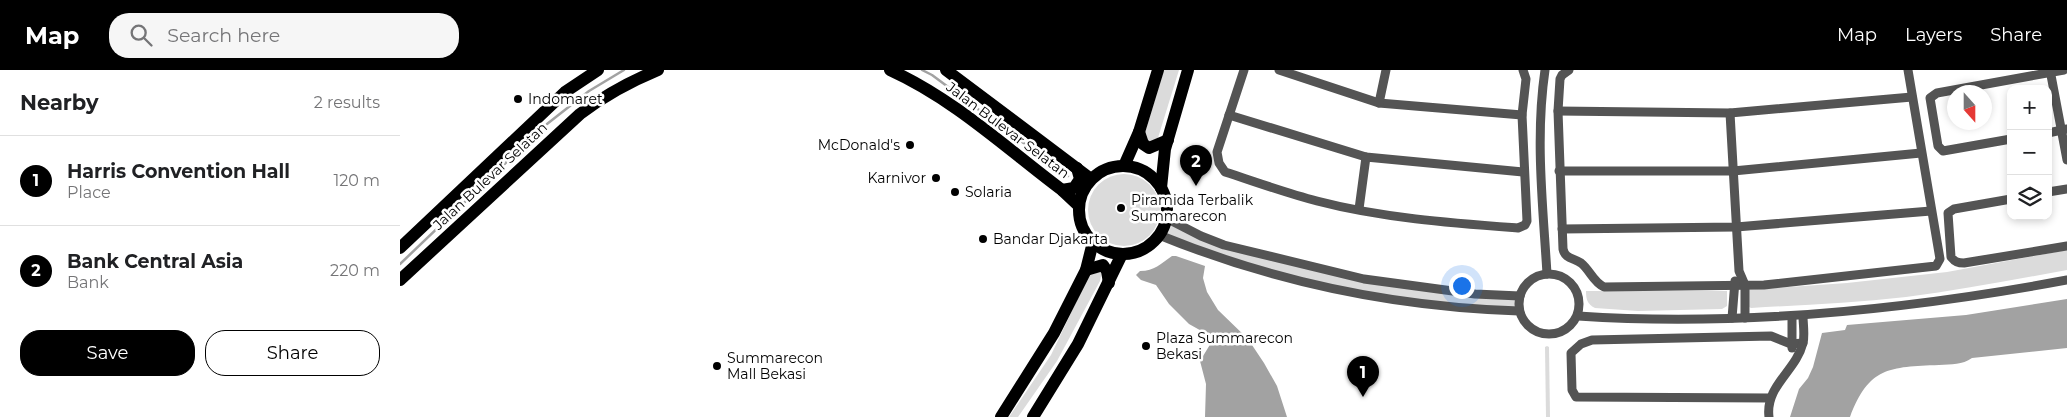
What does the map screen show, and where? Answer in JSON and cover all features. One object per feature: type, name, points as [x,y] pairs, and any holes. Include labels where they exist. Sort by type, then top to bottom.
[{"type":"main road","name":"Jalan Bulevar Selatan","points":[[400,248],[565,92],[598,70]]},
{"type":"main road","name":"Jalan Bulevar Selatan","points":[[400,280],[580,114],[601,98],[628,82],[658,70]]},
{"type":"main road","name":"Jalan Bulevar Selatan","points":[[890,70],[931,91],[1062,190],[1078,205]]},
{"type":"main road","name":"Jalan Bulevar Selatan","points":[[946,70],[1092,179]]},
{"type":"main road","points":[[1124,166],[1138,132],[1158,70]]},
{"type":"main road","points":[[1161,188],[1165,149],[1188,70]]},
{"type":"main road","points":[[1138,132],[1142,144],[1149,148],[1168,140]]},
{"type":"main road","points":[[1124,166],[1146,172],[1155,179],[1166,201],[1166,218],[1159,234],[1149,245],[1136,252],[1122,254],[1106,250],[1093,242],[1081,226],[1078,205],[1086,186],[1092,179],[1112,167],[1124,166]]},
{"type":"main road","points":[[1062,190],[1074,188],[1080,179],[1077,168]]},
{"type":"main road","points":[[1001,417],[1054,334],[1086,270],[1093,242]]},
{"type":"main road","points":[[1033,417],[1078,344],[1122,254]]},
{"type":"main road","points":[[1086,270],[1103,265],[1107,271],[1109,283]]},
{"type":"street","points":[[1244,70],[1217,152],[1219,163],[1225,172],[1318,201],[1359,209],[1412,218],[1518,228],[1525,225],[1526,221],[1522,115],[1526,79],[1523,70]]},
{"type":"street","points":[[1279,70],[1379,103],[1522,115]]},
{"type":"street","points":[[1379,103],[1386,70]]},
{"type":"street","points":[[1546,70],[1541,97],[1540,149],[1547,274]]},
{"type":"street","points":[[1569,70],[1560,79],[1558,111],[1559,171],[1564,254],[1581,263],[1597,282],[1604,287],[1733,286],[1932,268],[1936,266],[1940,259],[1908,70]]},
{"type":"street","points":[[2007,140],[1941,150],[1938,146],[1930,98],[1938,93],[2064,70]]},
{"type":"street","points":[[2051,71],[2064,130],[2067,160]]},
{"type":"street","points":[[1558,111],[1730,113],[1912,97]]},
{"type":"street","points":[[1730,113],[1738,271],[1733,286],[1732,318]]},
{"type":"street","points":[[1229,115],[1366,157],[1523,172]]},
{"type":"street","points":[[1559,171],[1733,171],[1921,152]]},
{"type":"street","points":[[1359,209],[1366,157]]},
{"type":"street","points":[[2052,191],[2067,189]]},
{"type":"street","points":[[2007,200],[1954,209],[1948,213],[1951,257],[1954,260],[1964,263],[2067,246]]},
{"type":"street","points":[[1562,229],[1736,227],[1931,211]]},
{"type":"street","points":[[1166,218],[1201,236],[1224,245],[1364,279],[1475,294],[1520,296]]},
{"type":"street","points":[[1159,234],[1201,252],[1266,272],[1344,291],[1417,304],[1519,310]]},
{"type":"street","points":[[1738,271],[1745,285],[1745,318]]},
{"type":"street","points":[[1547,274],[1558,275],[1567,279],[1574,286],[1579,296],[1578,316],[1566,330],[1558,334],[1543,334],[1534,331],[1527,325],[1519,310],[1520,296],[1530,281],[1538,276],[1547,274]]},
{"type":"street","points":[[1578,316],[1656,319],[1792,317],[1979,296],[2067,280]]},
{"type":"street","points":[[1769,417],[1770,398],[1778,383],[1788,372],[1803,342],[1803,316]]},
{"type":"street","points":[[1792,317],[1791,344],[1795,358]]},
{"type":"street","points":[[1770,398],[1576,397],[1572,390],[1571,353],[1581,344],[1592,340],[1771,336],[1791,344],[1803,342]]},
{"type":"shaded area","points":[[1164,70],[1179,70],[1157,141],[1149,144],[1144,136]]},
{"type":"shaded area","points":[[1124,174],[1144,180],[1154,190],[1160,210],[1154,230],[1144,240],[1124,246],[1104,240],[1094,230],[1088,210],[1094,190],[1104,180]]},
{"type":"shaded area","points":[[1166,218],[1201,236],[1323,270],[1520,296],[1519,311],[1417,304],[1266,272],[1159,235]]},
{"type":"shaded area","points":[[2067,250],[2067,270],[1986,285],[1867,301],[1751,308],[1747,306],[1746,290],[1847,283],[1947,272]]},
{"type":"shaded area","points":[[1172,256],[1205,266],[1203,278],[1207,292],[1218,310],[1248,339],[1264,363],[1277,386],[1287,417],[1205,417],[1206,384],[1200,361],[1214,338],[1189,324],[1169,304],[1156,285],[1141,280],[1136,275],[1140,271],[1150,270]]},
{"type":"shaded area","points":[[1091,271],[1102,272],[1100,281],[1057,361],[1018,417],[1009,417],[1051,355]]},
{"type":"shaded area","points":[[1586,291],[1727,291],[1727,306],[1722,309],[1638,311],[1595,308],[1590,305]]},
{"type":"shaded area","points":[[2067,299],[2067,348],[1972,358],[1957,364],[1894,369],[1873,379],[1857,400],[1850,417],[1790,417],[1799,389],[1808,378],[1813,367],[1822,333],[1845,330],[1847,325],[1966,315]]},
{"type":"shaded area","points":[[1545,347],[1549,347],[1550,417],[1546,417]]},
{"type":"waterway","points":[[547,124],[589,91],[624,70]]},
{"type":"waterway","points":[[922,70],[932,75],[1068,176]]},
{"type":"waterway","points":[[400,264],[515,154]]},
{"type":"place","name":"Indomaret","points":[[518,99]]},
{"type":"place","name":"McDonald's","points":[[910,145]]},
{"type":"place","name":"Karnivor","points":[[936,178]]},
{"type":"place","name":"Bank Central Asia","points":[[1196,186]]},
{"type":"place","name":"Solaria","points":[[955,192]]},
{"type":"place","name":"Piramida Terbalik Summarecon","points":[[1121,208]]},
{"type":"place","name":"Bandar Djakarta","points":[[983,239]]},
{"type":"place","name":"Plaza Summarecon Bekasi","points":[[1146,346]]},
{"type":"place","name":"Summarecon Mall Bekasi","points":[[717,366]]},
{"type":"place","name":"Harris Convention Hall","points":[[1363,397]]}]
